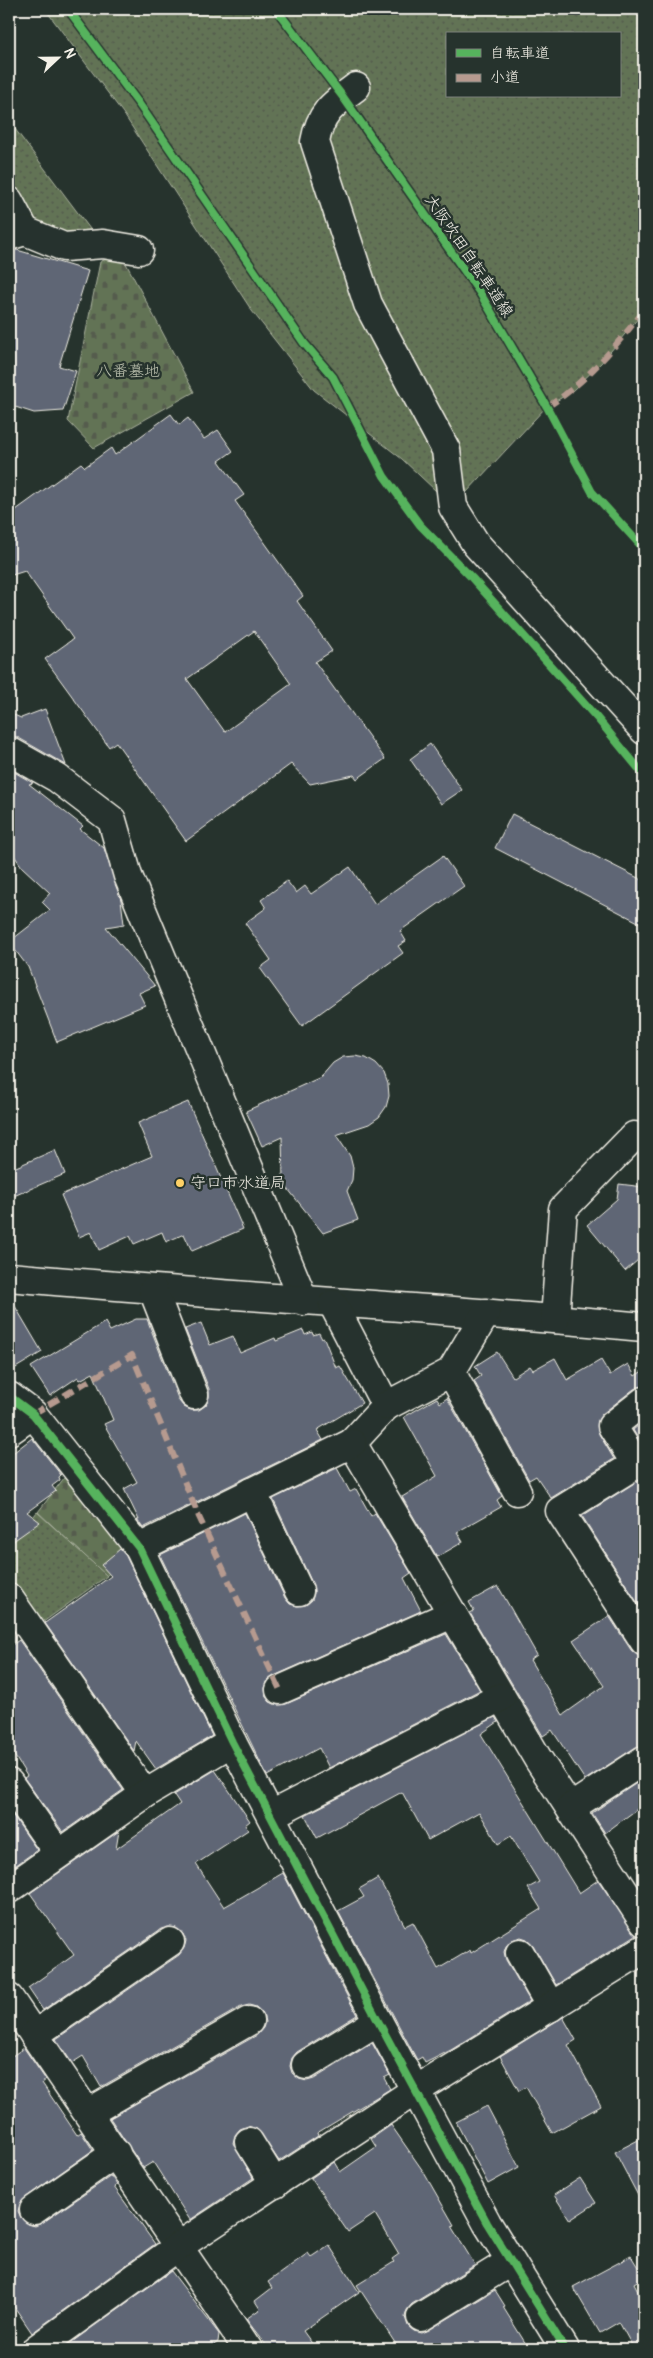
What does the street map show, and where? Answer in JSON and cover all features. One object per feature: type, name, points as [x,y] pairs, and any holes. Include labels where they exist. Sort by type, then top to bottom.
[{"type":"street","points":[[356,87],[325,112],[318,125],[315,142],[368,304],[446,450],[453,507],[476,544],[644,730]]},
{"type":"street","points":[[9,200],[17,233],[64,246],[103,244],[140,250]]},
{"type":"street","points":[[9,751],[57,778],[112,820],[128,876],[304,1301]]},
{"type":"street","points":[[555,1318],[564,1209],[634,1136]]},
{"type":"street","points":[[9,1277],[334,1304],[555,1318],[644,1327]]},
{"type":"street","points":[[153,1290],[194,1395]]},
{"type":"street","points":[[334,1304],[386,1406]]},
{"type":"street","points":[[139,1548],[352,1444],[386,1406],[451,1372],[486,1313]]},
{"type":"street","points":[[451,1372],[517,1491]]},
{"type":"street","points":[[9,1396],[33,1414],[139,1548],[232,1742],[378,2021],[487,2222],[565,2349]]},
{"type":"street","points":[[644,1401],[612,1426],[640,1470],[560,1511],[644,1641]]},
{"type":"street","points":[[9,1431],[33,1414]]},
{"type":"street","points":[[352,1444],[501,1697],[644,1922]]},
{"type":"street","points":[[252,1492],[299,1591]]},
{"type":"street","points":[[9,1598],[145,1794]]},
{"type":"street","points":[[280,1690],[452,1614]]},
{"type":"street","points":[[271,1815],[501,1697]]},
{"type":"street","points":[[9,1889],[145,1794],[232,1742]]},
{"type":"street","points":[[570,1808],[644,1760]]},
{"type":"street","points":[[9,1783],[58,1854]]},
{"type":"street","points":[[34,2035],[170,1942]]},
{"type":"street","points":[[36,2349],[180,2246],[416,2090],[644,1949]]},
{"type":"street","points":[[520,1952],[551,2007]]},
{"type":"street","points":[[9,1998],[180,2246],[237,2345]]},
{"type":"street","points":[[88,2113],[249,2021]]},
{"type":"street","points":[[306,2065],[378,2021]]},
{"type":"street","points":[[248,2142],[275,2184]]},
{"type":"street","points":[[34,2210],[116,2154]]},
{"type":"street","points":[[421,2317],[510,2262]]},
{"type":"green space","points":[[45,9],[644,9],[644,311],[601,363],[571,392],[546,407],[453,507],[402,459],[314,390],[252,311],[123,113]]},
{"type":"green space","points":[[9,121],[93,233],[80,239],[32,224],[9,174]]},
{"type":"green space","name":"八番墓地","points":[[120,252],[194,392],[94,448],[68,421],[100,262]]},
{"type":"green space","points":[[71,1469],[81,1479],[128,1558],[106,1576],[38,1512]]},
{"type":"green space","points":[[37,1512],[107,1576],[39,1625],[9,1583],[9,1548]]},
{"type":"building","points":[[17,250],[88,271],[59,366],[76,371],[63,411],[34,413],[9,405],[9,251]]},
{"type":"building","points":[[171,414],[179,425],[188,418],[204,439],[218,430],[233,451],[219,461],[244,495],[235,501],[303,596],[297,601],[332,651],[315,662],[385,759],[357,779],[354,775],[310,784],[291,764],[186,841],[116,742],[109,747],[45,659],[73,639],[25,571],[9,576],[9,515],[81,463],[85,467],[111,448],[115,455]],"holes":[[[254,631],[291,684],[225,732],[187,679]]]},
{"type":"building","points":[[45,709],[66,765],[17,737],[9,735],[9,713],[21,718]]},
{"type":"building","points":[[430,744],[462,790],[441,804],[410,759]]},
{"type":"building","points":[[9,769],[33,783],[29,784],[83,826],[80,829],[104,848],[121,900],[124,924],[106,927],[155,986],[139,993],[145,1005],[57,1042],[28,967],[9,942],[50,910],[42,902],[50,893],[22,867],[9,848]]},
{"type":"building","points":[[512,814],[644,881],[644,925],[495,848]]},
{"type":"building","points":[[443,856],[464,886],[400,931],[406,941],[398,946],[403,953],[302,1026],[260,968],[271,960],[245,923],[266,908],[261,900],[287,881],[296,893],[305,886],[311,894],[350,867],[375,904]]},
{"type":"building","points":[[355,1056],[366,1058],[376,1064],[384,1073],[388,1084],[389,1096],[386,1107],[379,1117],[369,1124],[336,1135],[350,1156],[353,1168],[352,1180],[347,1191],[358,1220],[323,1233],[288,1189],[283,1178],[282,1137],[262,1146],[246,1111],[321,1077],[333,1063],[343,1057]]},
{"type":"building","points":[[188,1102],[243,1229],[192,1251],[184,1234],[166,1242],[162,1232],[134,1244],[130,1236],[99,1250],[91,1232],[79,1237],[61,1195],[152,1156],[138,1123]]},
{"type":"building","points":[[55,1150],[65,1174],[9,1198],[9,1170]]},
{"type":"building","points":[[619,1184],[644,1187],[644,1255],[625,1271],[587,1225],[617,1199]]},
{"type":"building","points":[[9,1296],[42,1352],[9,1372]]},
{"type":"building","points":[[136,1319],[147,1319],[179,1401],[184,1407],[191,1410],[199,1410],[206,1405],[209,1397],[209,1389],[185,1329],[201,1323],[210,1345],[233,1336],[240,1353],[275,1338],[276,1341],[303,1330],[305,1335],[312,1332],[313,1335],[319,1333],[322,1339],[324,1338],[336,1368],[340,1366],[362,1403],[317,1430],[323,1440],[143,1528],[137,1520],[139,1520],[124,1489],[137,1482],[104,1424],[113,1420],[93,1373],[80,1380],[78,1377],[50,1396],[31,1367],[105,1322],[110,1331]]},
{"type":"building","points":[[497,1352],[513,1377],[530,1366],[533,1370],[555,1358],[567,1380],[601,1360],[610,1375],[628,1364],[635,1376],[644,1370],[644,1386],[634,1389],[602,1414],[598,1420],[599,1434],[614,1459],[551,1498],[536,1476],[529,1480],[474,1381],[481,1376],[475,1366]]},
{"type":"building","points":[[437,1398],[440,1403],[447,1398],[502,1496],[497,1500],[501,1507],[457,1532],[463,1542],[437,1557],[402,1497],[437,1476],[404,1417]]},
{"type":"building","points":[[644,1421],[644,1448],[633,1430]]},
{"type":"building","points":[[32,1438],[61,1475],[59,1477],[60,1480],[52,1486],[56,1491],[27,1512],[40,1522],[9,1544],[9,1456]]},
{"type":"building","points":[[337,1468],[350,1492],[356,1489],[371,1516],[375,1513],[411,1573],[404,1578],[421,1611],[274,1676],[268,1680],[265,1688],[266,1697],[270,1702],[278,1705],[286,1704],[446,1634],[480,1690],[329,1768],[319,1748],[267,1776],[160,1555],[245,1513],[285,1598],[290,1604],[297,1606],[306,1605],[312,1600],[314,1593],[313,1585],[273,1499]]},
{"type":"building","points":[[644,1477],[644,1613],[582,1516]]},
{"type":"building","points":[[120,1549],[126,1556],[212,1736],[156,1769],[136,1741],[134,1751],[45,1623],[111,1576],[101,1565]]},
{"type":"building","points":[[498,1586],[537,1655],[530,1660],[563,1715],[604,1686],[573,1640],[609,1616],[631,1650],[637,1655],[644,1657],[644,1745],[636,1747],[585,1780],[552,1730],[543,1736],[470,1613],[474,1611],[469,1602]]},
{"type":"building","points":[[19,1640],[123,1790],[63,1832],[24,1778],[27,1776],[9,1747],[9,1647]]},
{"type":"building","points":[[495,1717],[498,1722],[481,1734],[579,1893],[598,1880],[636,1935],[556,1985],[533,1945],[527,1939],[521,1937],[512,1940],[506,1946],[504,1952],[506,1960],[530,2001],[451,2050],[425,2063],[422,2057],[417,2060],[338,1911],[364,1897],[359,1889],[378,1878],[405,1926],[413,1922],[438,1969],[470,1950],[471,1953],[541,1909],[528,1888],[539,1882],[511,1836],[498,1844],[479,1812],[428,1840],[402,1792],[317,1838],[305,1815]]},
{"type":"building","points":[[215,1770],[250,1821],[245,1825],[248,1830],[196,1864],[224,1907],[283,1873],[357,2015],[297,2052],[292,2058],[290,2066],[292,2073],[299,2079],[307,2081],[314,2079],[372,2043],[390,2075],[384,2078],[390,2089],[317,2133],[318,2136],[279,2161],[257,2129],[248,2126],[240,2129],[235,2135],[233,2143],[253,2178],[190,2220],[153,2162],[143,2168],[110,2118],[257,2035],[265,2022],[263,2014],[256,2007],[249,2005],[241,2007],[101,2087],[83,2056],[72,2063],[56,2039],[179,1955],[186,1941],[183,1934],[176,1928],[168,1927],[161,1929],[43,2010],[28,1988],[74,1955],[30,1893],[119,1831],[116,1849],[180,1804],[174,1795]]},
{"type":"building","points":[[644,1778],[644,1804],[605,1833],[592,1813]]},
{"type":"building","points":[[9,1810],[37,1850],[12,1868],[9,1863]]},
{"type":"building","points":[[563,2017],[576,2040],[568,2045],[601,2106],[552,2133],[526,2087],[519,2091],[500,2056]]},
{"type":"building","points":[[24,2048],[46,2080],[42,2083],[77,2135],[81,2132],[93,2150],[25,2198],[20,2204],[18,2211],[21,2218],[28,2224],[35,2226],[42,2223],[111,2176],[117,2185],[114,2187],[155,2244],[32,2333],[9,2299],[9,2058]]},
{"type":"building","points":[[487,2106],[519,2167],[488,2184],[456,2122]]},
{"type":"building","points":[[391,2125],[423,2171],[454,2225],[451,2226],[475,2265],[412,2304],[407,2310],[405,2317],[408,2326],[414,2331],[422,2333],[495,2290],[505,2306],[503,2307],[529,2349],[399,2349],[357,2285],[394,2262],[392,2259],[399,2254],[375,2214],[348,2232],[311,2178],[334,2162],[340,2172],[376,2147],[371,2139]]},
{"type":"building","points":[[644,2137],[644,2207],[615,2152]]},
{"type":"building","points":[[580,2178],[596,2203],[570,2220],[554,2195]]},
{"type":"building","points":[[329,2245],[359,2292],[303,2331],[316,2349],[269,2349],[246,2319],[260,2309],[255,2301],[272,2288],[268,2282],[308,2253],[311,2257]]},
{"type":"building","points":[[631,2256],[644,2277],[634,2283],[644,2302],[644,2349],[634,2349],[619,2322],[600,2333],[573,2287]]},
{"type":"building","points":[[171,2271],[219,2334],[218,2342],[208,2349],[62,2349]]},
{"type":"marked path","points":[[547,407],[588,375],[644,311]]},
{"type":"marked path","points":[[33,1414],[132,1355],[199,1517],[280,1690]]},
{"type":"cycle path","points":[[68,9],[139,104],[304,343],[333,377],[384,476],[420,525],[472,578],[597,718],[644,775]]},
{"type":"cycle path","name":"大阪吹田自転車道線","points":[[276,9],[343,97],[480,293],[547,407],[592,492],[644,549]]},
{"type":"cycle path","points":[[9,1396],[33,1414],[139,1548],[232,1742],[378,2021],[487,2223],[565,2349]]},
{"type":"place","name":"守口市水道局","points":[[180,1183]]}]
